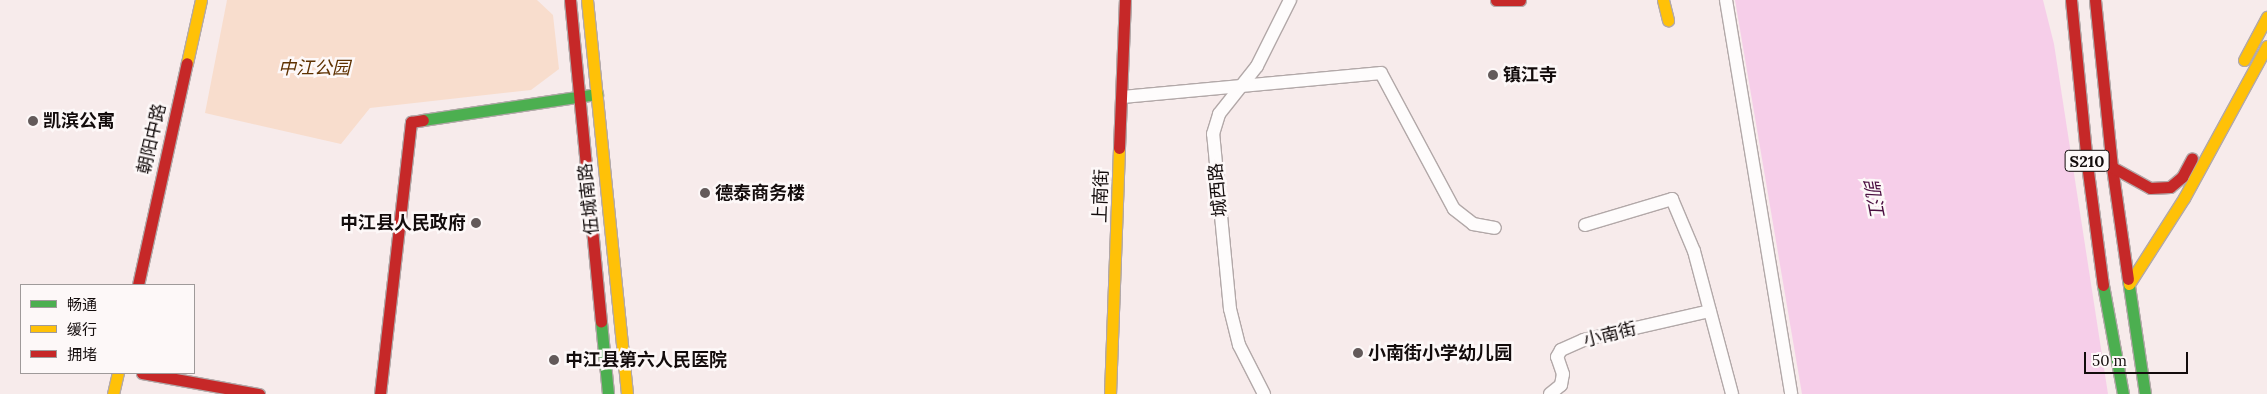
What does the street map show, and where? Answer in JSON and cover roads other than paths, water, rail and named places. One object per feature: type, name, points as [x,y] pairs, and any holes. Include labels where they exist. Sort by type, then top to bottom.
[{"type":"main road","name":"朝阳中路","points":[[138,284],[201,0]]},
{"type":"main road","name":"伍城南路","points":[[570,0],[608,394]]},
{"type":"main road","name":"伍城南路","points":[[587,0],[627,394]]},
{"type":"main road","name":"上南街","points":[[1110,394],[1123,97],[1125,0]]},
{"type":"main road","points":[[1496,0],[1520,0]]},
{"type":"main road","points":[[1663,0],[1668,20]]},
{"type":"main road","name":"S210","points":[[2071,0],[2087,164],[2108,321],[2122,394]]},
{"type":"main road","name":"S210","points":[[2095,0],[2112,167],[2145,394]]},
{"type":"main road","points":[[2240,68],[2267,17]]},
{"type":"main road","points":[[2129,284],[2184,198],[2267,46]]},
{"type":"main road","points":[[380,394],[411,122],[596,94]]},
{"type":"main road","points":[[2112,167],[2132,180],[2150,188],[2170,187],[2182,177],[2200,144]]},
{"type":"main road","points":[[2133,318],[2154,394]]},
{"type":"main road","points":[[2108,321],[2112,394]]},
{"type":"main road","points":[[113,394],[118,374]]},
{"type":"main road","points":[[148,374],[259,394]]},
{"type":"street","name":"城西路","points":[[1264,394],[1238,345],[1230,309],[1213,134],[1219,114],[1257,66],[1290,0]]},
{"type":"street","points":[[1726,0],[1791,394]]},
{"type":"street","points":[[1123,97],[1238,88],[1381,73],[1454,209],[1473,224],[1495,228]]},
{"type":"street","points":[[1585,225],[1672,199],[1694,251],[1732,394]]},
{"type":"street","name":"小南街","points":[[1550,394],[1561,385],[1563,374],[1558,357],[1561,350],[1583,340],[1710,311]]},
{"type":"water","name":"凯江","points":[[1735,0],[2043,0],[2054,44],[2108,394],[1802,394]]},
{"type":"place","name":"镇江寺","points":[[1493,75]]},
{"type":"place","name":"凯滨公寓","points":[[33,121]]},
{"type":"place","name":"德泰商务楼","points":[[705,193]]},
{"type":"place","name":"中江县人民政府","points":[[476,223]]},
{"type":"place","name":"小南街小学幼儿园","points":[[1358,353]]},
{"type":"place","name":"中江县第六人民医院","points":[[554,360]]},
{"type":"park label","name":"中江公园","points":[[314,68]]}]
